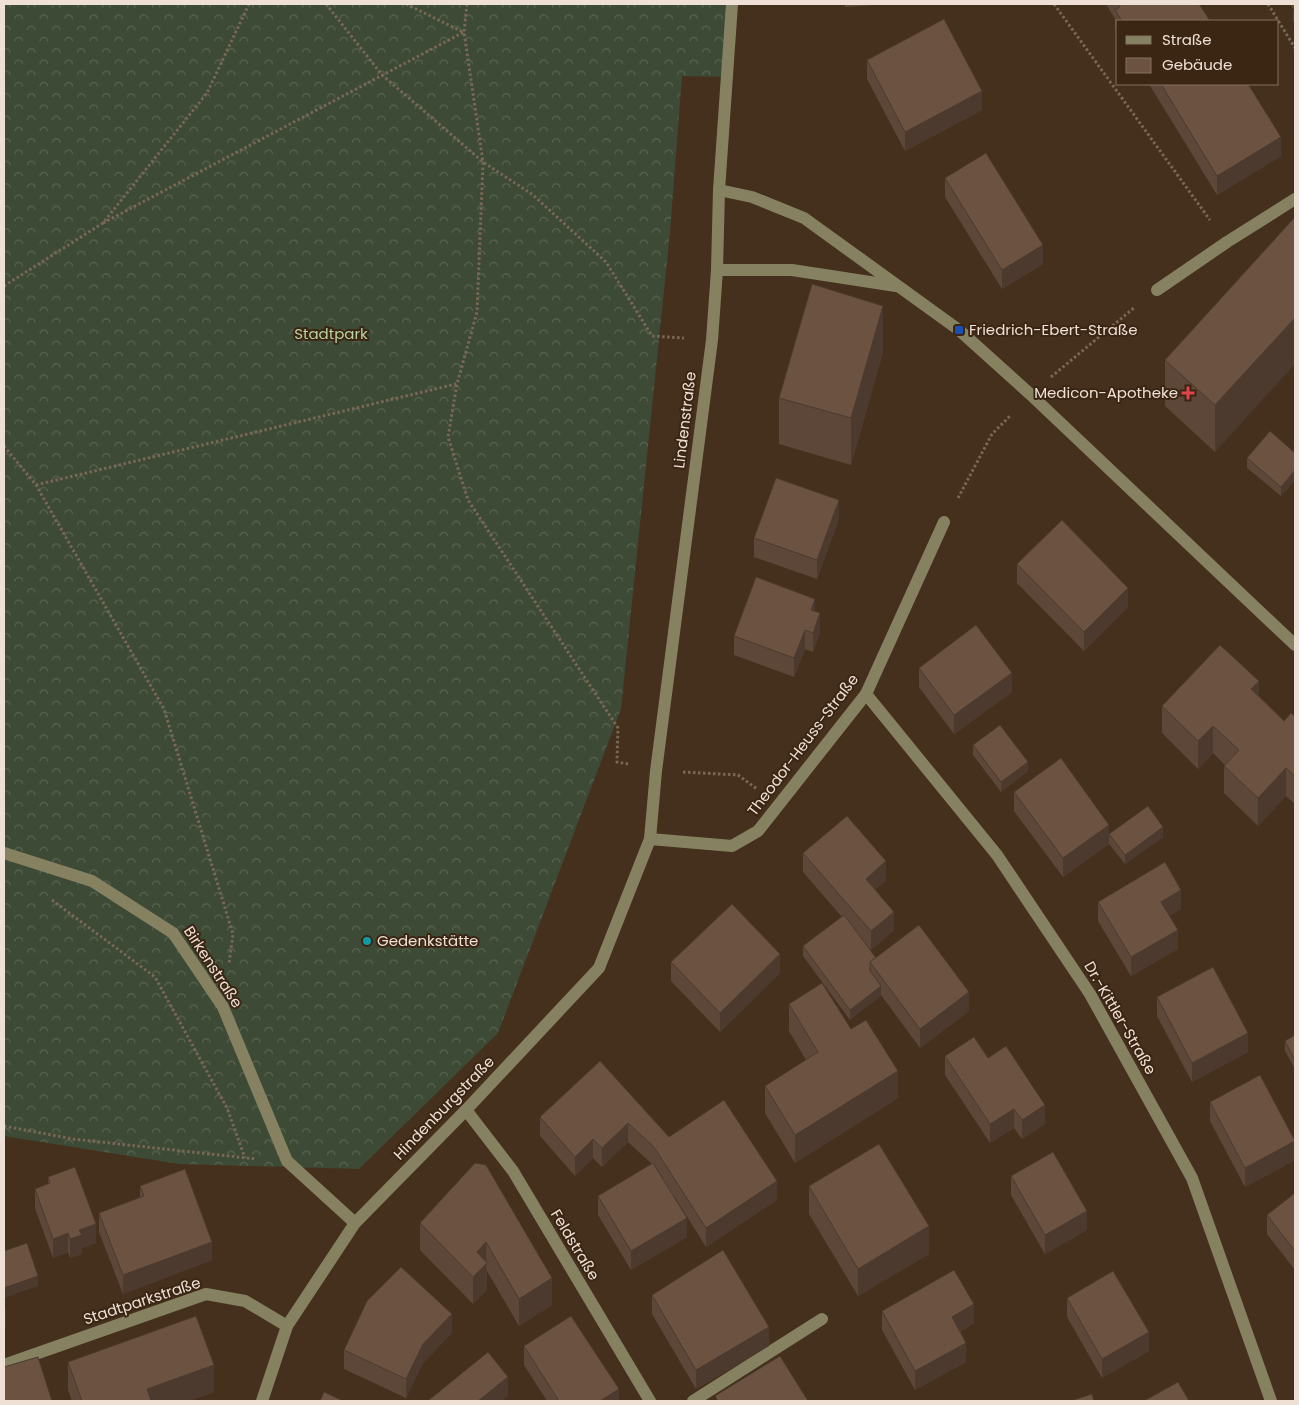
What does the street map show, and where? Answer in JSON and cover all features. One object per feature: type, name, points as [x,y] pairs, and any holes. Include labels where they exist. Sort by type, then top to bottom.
[{"type":"street","name":"Lindenstraße","points":[[650,839],[656,771],[712,340],[717,270],[719,190],[732,4]]},
{"type":"street","points":[[719,190],[752,197],[804,218],[959,330],[1030,394],[1295,645]]},
{"type":"street","points":[[1157,290],[1227,242],[1295,199]]},
{"type":"street","points":[[717,270],[792,270],[898,286]]},
{"type":"street","name":"Theodor-Heuss-Straße","points":[[650,839],[732,846],[758,832],[866,694],[944,522]]},
{"type":"street","name":"Dr.-Kittler-Straße","points":[[866,694],[996,855],[1090,994],[1192,1178],[1271,1401]]},
{"type":"street","name":"Hindenburgstraße","points":[[262,1401],[287,1326],[355,1223],[466,1110],[599,968],[650,839]]},
{"type":"street","name":"Birkenstraße","points":[[4,853],[92,881],[173,933],[223,1007],[287,1161],[355,1223]]},
{"type":"street","name":"Feldstraße","points":[[466,1110],[513,1171],[650,1401]]},
{"type":"street","name":"Stadtparkstraße","points":[[4,1365],[206,1294],[245,1301],[287,1326]]},
{"type":"street","points":[[693,1401],[822,1319]]},
{"type":"path","points":[[103,223],[207,93],[249,4]]},
{"type":"path","points":[[326,4],[382,75],[483,162],[533,195],[606,262],[652,336],[712,340]]},
{"type":"path","points":[[406,4],[464,32]]},
{"type":"path","points":[[467,4],[464,32],[483,162],[478,312],[456,384],[448,436],[468,500],[618,728],[617,762],[656,771],[738,775],[779,805]]},
{"type":"path","points":[[1054,4],[1227,242]]},
{"type":"path","points":[[1268,4],[1278,20]]},
{"type":"path","points":[[1279,22],[1295,48]]},
{"type":"path","points":[[4,286],[103,223],[464,32]]},
{"type":"path","points":[[36,485],[456,384]]},
{"type":"path","points":[[4,446],[36,485],[164,710],[233,934],[223,1007]]},
{"type":"path","points":[[46,896],[155,977],[227,1108],[245,1158]]},
{"type":"path","points":[[4,1126],[73,1138],[245,1158],[287,1161]]},
{"type":"green space","name":"Stadtpark","points":[[4,4],[726,4],[727,77],[682,76],[670,232],[621,709],[498,1033],[359,1169],[179,1164],[4,1136]]},
{"type":"building","points":[[1118,4],[1199,4],[1209,20],[1121,20],[1115,10],[1120,7]]},
{"type":"building","points":[[944,19],[982,91],[905,132],[867,60]]},
{"type":"building","points":[[1162,85],[1249,85],[1281,137],[1217,176]]},
{"type":"building","points":[[986,153],[1043,245],[1002,270],[945,178]]},
{"type":"building","points":[[1295,217],[1295,318],[1215,405],[1165,360]]},
{"type":"building","points":[[812,284],[883,306],[851,418],[779,398]]},
{"type":"building","points":[[1270,431],[1295,453],[1295,470],[1281,487],[1247,458]]},
{"type":"building","points":[[776,478],[839,500],[817,560],[754,538]]},
{"type":"building","points":[[1062,520],[1128,588],[1084,632],[1017,564]]},
{"type":"building","points":[[756,577],[815,599],[811,610],[820,613],[813,633],[805,630],[794,658],[734,636]]},
{"type":"building","points":[[976,625],[1012,673],[954,715],[919,668]]},
{"type":"building","points":[[1220,645],[1259,681],[1251,689],[1284,721],[1291,713],[1295,717],[1295,776],[1286,768],[1258,798],[1224,766],[1239,750],[1213,726],[1198,741],[1162,706]]},
{"type":"building","points":[[1000,725],[1028,762],[1001,782],[973,745]]},
{"type":"building","points":[[1061,758],[1109,825],[1063,858],[1014,792]]},
{"type":"building","points":[[1148,806],[1163,827],[1125,855],[1109,834]]},
{"type":"building","points":[[847,816],[886,861],[866,879],[894,912],[871,931],[803,853]]},
{"type":"building","points":[[1165,862],[1181,890],[1161,902],[1178,930],[1131,957],[1098,902]]},
{"type":"building","points":[[732,904],[780,954],[720,1013],[671,962]]},
{"type":"building","points":[[844,915],[876,958],[870,962],[870,971],[881,986],[850,1010],[803,946]]},
{"type":"building","points":[[919,925],[969,992],[920,1029],[870,962]]},
{"type":"building","points":[[1213,967],[1248,1033],[1192,1063],[1157,997]]},
{"type":"building","points":[[822,983],[851,1029],[866,1020],[898,1071],[795,1135],[765,1086],[818,1052],[789,1004]]},
{"type":"building","points":[[1295,1035],[1295,1060],[1285,1041]]},
{"type":"building","points":[[974,1037],[988,1058],[1006,1046],[1045,1105],[1022,1120],[1014,1109],[990,1124],[945,1056]]},
{"type":"building","points":[[600,1061],[669,1137],[724,1100],[777,1181],[706,1228],[654,1147],[628,1123],[602,1148],[593,1139],[575,1157],[540,1117]]},
{"type":"building","points":[[1260,1075],[1295,1141],[1245,1168],[1210,1102]]},
{"type":"building","points":[[879,1144],[929,1226],[858,1269],[809,1186]]},
{"type":"building","points":[[1053,1152],[1087,1211],[1045,1235],[1011,1176]]},
{"type":"building","points":[[475,1163],[486,1165],[552,1278],[519,1299],[486,1242],[477,1252],[487,1263],[473,1277],[420,1223]]},
{"type":"building","points":[[653,1163],[687,1218],[631,1251],[598,1196]]},
{"type":"building","points":[[75,1167],[96,1224],[79,1230],[82,1235],[70,1239],[68,1233],[53,1239],[35,1189],[50,1183],[48,1177]]},
{"type":"building","points":[[185,1169],[212,1242],[123,1275],[99,1213],[144,1196],[140,1186]]},
{"type":"building","points":[[1295,1193],[1295,1251],[1267,1215]]},
{"type":"building","points":[[27,1243],[38,1276],[4,1288],[4,1251]]},
{"type":"building","points":[[723,1250],[769,1327],[696,1370],[652,1295]]},
{"type":"building","points":[[401,1267],[452,1314],[423,1344],[406,1379],[344,1350],[367,1301]]},
{"type":"building","points":[[954,1270],[974,1304],[952,1317],[966,1343],[915,1371],[882,1311]]},
{"type":"building","points":[[1113,1271],[1149,1332],[1102,1359],[1067,1298]]},
{"type":"building","points":[[196,1316],[214,1365],[147,1389],[151,1401],[82,1401],[68,1362]]},
{"type":"building","points":[[571,1316],[619,1389],[600,1401],[559,1401],[524,1346]]},
{"type":"building","points":[[488,1352],[508,1377],[478,1401],[429,1400]]},
{"type":"building","points":[[780,1356],[808,1401],[718,1401],[715,1396]]},
{"type":"building","points":[[38,1357],[52,1401],[4,1401],[4,1367]]},
{"type":"building","points":[[1178,1382],[1189,1401],[1144,1401]]},
{"type":"building","points":[[324,1392],[343,1401],[320,1401]]},
{"type":"building","points":[[1092,1394],[1094,1401],[1071,1401]]},
{"type":"place","name":"Friedrich-Ebert-Straße","points":[[959,330]]},
{"type":"place","name":"Medicon-Apotheke","points":[[1188,393]]},
{"type":"place","name":"Gedenkstätte","points":[[367,941]]}]
